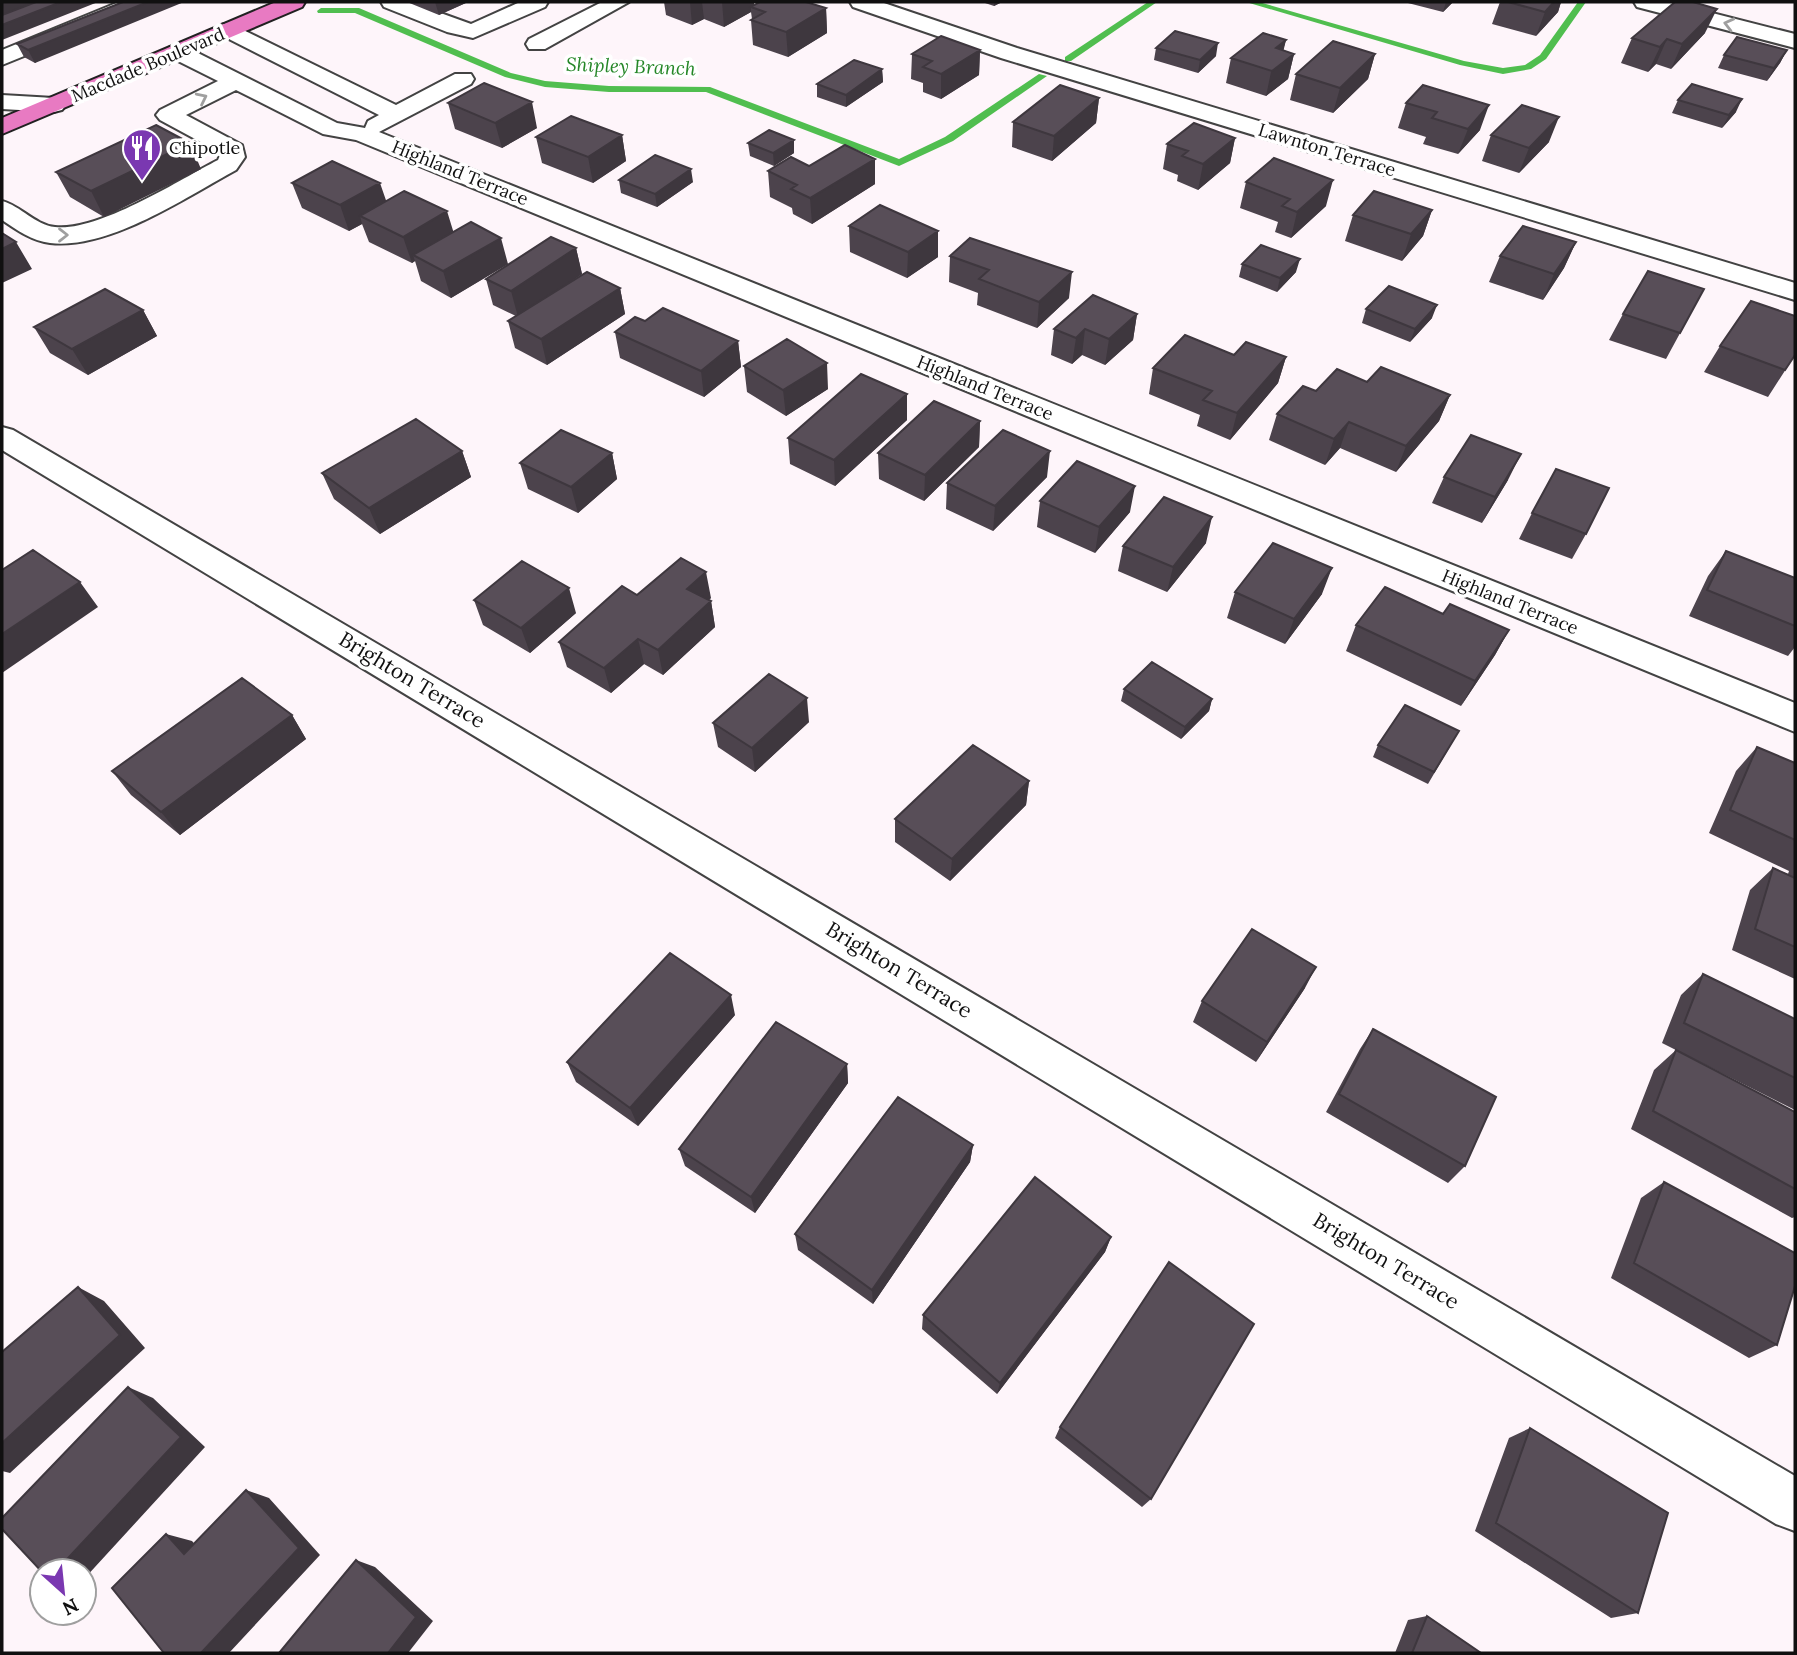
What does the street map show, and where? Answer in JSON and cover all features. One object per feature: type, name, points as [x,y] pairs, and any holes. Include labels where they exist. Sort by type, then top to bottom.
[{"type":"main road","name":"Macdade Boulevard","points":[[2,127],[294,2]]},
{"type":"street","points":[[2,58],[137,2]]},
{"type":"street","points":[[392,2],[455,27],[474,31],[537,2]]},
{"type":"street","points":[[537,44],[618,2]]},
{"type":"street","name":"Lawnton Terrace","points":[[861,2],[1022,57],[1795,292]]},
{"type":"street","points":[[1645,2],[1795,41]]},
{"type":"street","points":[[229,30],[397,115]]},
{"type":"street","name":"Highland Terrace","points":[[178,52],[331,129],[362,134],[1795,718]]},
{"type":"street","points":[[362,134],[463,79]]},
{"type":"street","points":[[2,209],[48,235],[69,236],[95,231],[227,165],[233,157],[233,150],[167,115],[237,81]]},
{"type":"street","points":[[2,102],[54,105]]},
{"type":"street","name":"Brighton Terrace","points":[[2,438],[1795,1505]]},
{"type":"building","points":[[36,2],[61,2],[2,25],[2,15]]},
{"type":"building","points":[[123,2],[148,2],[28,50],[17,44]]},
{"type":"building","points":[[760,2],[806,2],[826,8],[786,32],[751,20],[765,12],[751,7]]},
{"type":"building","points":[[1508,2],[1554,2],[1545,12]]},
{"type":"building","points":[[1675,2],[1693,2],[1717,9],[1682,44],[1667,39],[1660,47],[1632,38]]},
{"type":"building","points":[[1175,31],[1218,43],[1200,60],[1156,48]]},
{"type":"building","points":[[1263,33],[1286,40],[1276,48],[1294,54],[1272,71],[1231,58]]},
{"type":"building","points":[[941,36],[980,50],[941,74],[923,67],[932,61],[912,54]]},
{"type":"building","points":[[1737,37],[1787,50],[1774,68],[1724,55]]},
{"type":"building","points":[[1333,41],[1375,54],[1340,88],[1296,74]]},
{"type":"building","points":[[854,60],[882,69],[846,95],[817,84]]},
{"type":"building","points":[[484,83],[532,102],[495,123],[448,103]]},
{"type":"building","points":[[1692,84],[1742,99],[1729,115],[1678,100]]},
{"type":"building","points":[[1060,85],[1099,98],[1054,136],[1013,122]]},
{"type":"building","points":[[1423,85],[1489,105],[1468,129],[1432,118],[1437,112],[1406,103]]},
{"type":"building","points":[[1522,105],[1559,117],[1529,148],[1491,135]]},
{"type":"building","points":[[571,116],[622,135],[588,157],[536,137]]},
{"type":"building","points":[[1194,123],[1235,138],[1203,164],[1182,156],[1188,151],[1167,144]]},
{"type":"building","points":[[156,125],[190,143],[91,191],[56,172]]},
{"type":"building","points":[[769,130],[794,140],[773,153],[748,143]]},
{"type":"building","points":[[845,145],[875,159],[810,198],[791,189],[797,185],[768,171],[791,157],[809,166]]},
{"type":"building","points":[[655,155],[691,169],[655,194],[619,180]]},
{"type":"building","points":[[1274,158],[1333,180],[1297,212],[1282,206],[1290,199],[1246,182]]},
{"type":"building","points":[[332,161],[380,183],[340,205],[292,183]]},
{"type":"building","points":[[404,191],[447,211],[403,237],[360,216]]},
{"type":"building","points":[[1374,191],[1432,210],[1411,234],[1353,215]]},
{"type":"building","points":[[880,205],[938,231],[908,252],[849,226]]},
{"type":"building","points":[[471,222],[501,238],[443,271],[413,255]]},
{"type":"building","points":[[1523,226],[1576,242],[1554,274],[1500,256]]},
{"type":"building","points":[[2,233],[16,242],[2,249]]},
{"type":"building","points":[[551,237],[576,248],[511,291],[486,279]]},
{"type":"building","points":[[970,238],[1072,272],[1039,302],[979,279],[989,270],[950,256]]},
{"type":"building","points":[[1261,245],[1300,259],[1280,278],[1242,264]]},
{"type":"building","points":[[1648,271],[1704,289],[1680,333],[1623,314]]},
{"type":"building","points":[[587,272],[620,288],[541,339],[508,321]]},
{"type":"building","points":[[1389,286],[1437,305],[1415,329],[1366,309]]},
{"type":"building","points":[[105,289],[143,310],[72,349],[34,327]]},
{"type":"building","points":[[1093,295],[1137,314],[1109,339],[1085,329],[1076,338],[1054,329]]},
{"type":"building","points":[[1751,301],[1795,316],[1795,355],[1785,370],[1720,346]]},
{"type":"building","points":[[663,308],[738,341],[701,371],[615,332],[635,317],[645,321]]},
{"type":"building","points":[[1185,335],[1234,355],[1246,342],[1286,357],[1237,413],[1203,400],[1212,391],[1153,368]]},
{"type":"building","points":[[787,339],[827,363],[783,390],[744,366]]},
{"type":"building","points":[[1381,367],[1450,395],[1406,446],[1349,422],[1334,439],[1277,414],[1303,386],[1316,391],[1337,369],[1367,382]]},
{"type":"building","points":[[861,374],[907,394],[834,460],[788,438]]},
{"type":"building","points":[[934,401],[980,421],[925,475],[878,453]]},
{"type":"building","points":[[416,419],[462,451],[369,508],[322,473]]},
{"type":"building","points":[[561,430],[612,453],[571,487],[520,463]]},
{"type":"building","points":[[1003,430],[1050,451],[995,506],[947,483]]},
{"type":"building","points":[[1471,435],[1521,454],[1495,497],[1444,477]]},
{"type":"building","points":[[1077,461],[1135,486],[1099,527],[1040,501]]},
{"type":"building","points":[[1556,469],[1609,488],[1586,534],[1532,513]]},
{"type":"building","points":[[1164,497],[1212,517],[1173,567],[1123,546]]},
{"type":"building","points":[[1273,543],[1332,568],[1294,619],[1235,592]]},
{"type":"building","points":[[33,550],[80,582],[2,634],[2,570]]},
{"type":"building","points":[[1726,551],[1795,578],[1795,626],[1707,590]]},
{"type":"building","points":[[681,558],[706,572],[687,589],[711,601],[658,650],[638,639],[604,668],[559,642],[622,586],[637,595]]},
{"type":"building","points":[[522,561],[569,588],[521,628],[474,600]]},
{"type":"building","points":[[1385,587],[1443,614],[1450,604],[1509,630],[1475,681],[1356,625]]},
{"type":"building","points":[[1152,662],[1212,699],[1185,727],[1124,689]]},
{"type":"building","points":[[769,674],[807,698],[752,748],[713,723]]},
{"type":"building","points":[[242,678],[292,715],[161,812],[112,771]]},
{"type":"building","points":[[1405,705],[1459,731],[1434,772],[1378,745]]},
{"type":"building","points":[[973,745],[1029,781],[952,859],[895,819]]},
{"type":"building","points":[[1757,747],[1795,763],[1795,840],[1730,810]]},
{"type":"building","points":[[1773,868],[1795,878],[1795,947],[1755,929]]},
{"type":"building","points":[[1252,929],[1316,967],[1267,1042],[1202,1001]]},
{"type":"building","points":[[670,953],[731,995],[630,1108],[567,1062]]},
{"type":"building","points":[[1703,974],[1795,1019],[1795,1078],[1684,1023]]},
{"type":"building","points":[[776,1022],[847,1064],[751,1197],[679,1149]]},
{"type":"building","points":[[1373,1029],[1496,1097],[1465,1166],[1339,1094]]},
{"type":"building","points":[[1676,1050],[1795,1112],[1795,1189],[1653,1111]]},
{"type":"building","points":[[898,1097],[973,1145],[872,1290],[795,1234]]},
{"type":"building","points":[[1035,1177],[1111,1237],[1000,1383],[923,1315]]},
{"type":"building","points":[[1664,1182],[1795,1253],[1795,1286],[1777,1345],[1634,1263]]},
{"type":"building","points":[[1169,1262],[1254,1324],[1151,1499],[1060,1427]]},
{"type":"building","points":[[78,1287],[120,1335],[2,1443],[2,1352]]},
{"type":"building","points":[[128,1387],[181,1437],[69,1557],[28,1557],[2,1529],[2,1518]]},
{"type":"building","points":[[1530,1428],[1668,1513],[1638,1613],[1496,1523]]},
{"type":"building","points":[[246,1490],[299,1548],[201,1653],[164,1653],[112,1588],[166,1534],[184,1554]]},
{"type":"building","points":[[356,1560],[416,1617],[388,1653],[279,1653]]},
{"type":"building","points":[[1427,1616],[1481,1653],[1412,1653]]},
{"type":"waterway","name":"Shipley Branch","points":[[1068,59],[1153,2]]},
{"type":"waterway","name":"Shipley Branch","points":[[1250,2],[1463,63],[1503,71],[1528,67],[1543,57],[1582,2]]},
{"type":"waterway","name":"Shipley Branch","points":[[321,11],[356,10],[508,75],[545,84],[609,89],[707,89],[899,163],[949,139],[1042,76]]},
{"type":"place","name":"Chipotle","points":[[142,182]]}]
